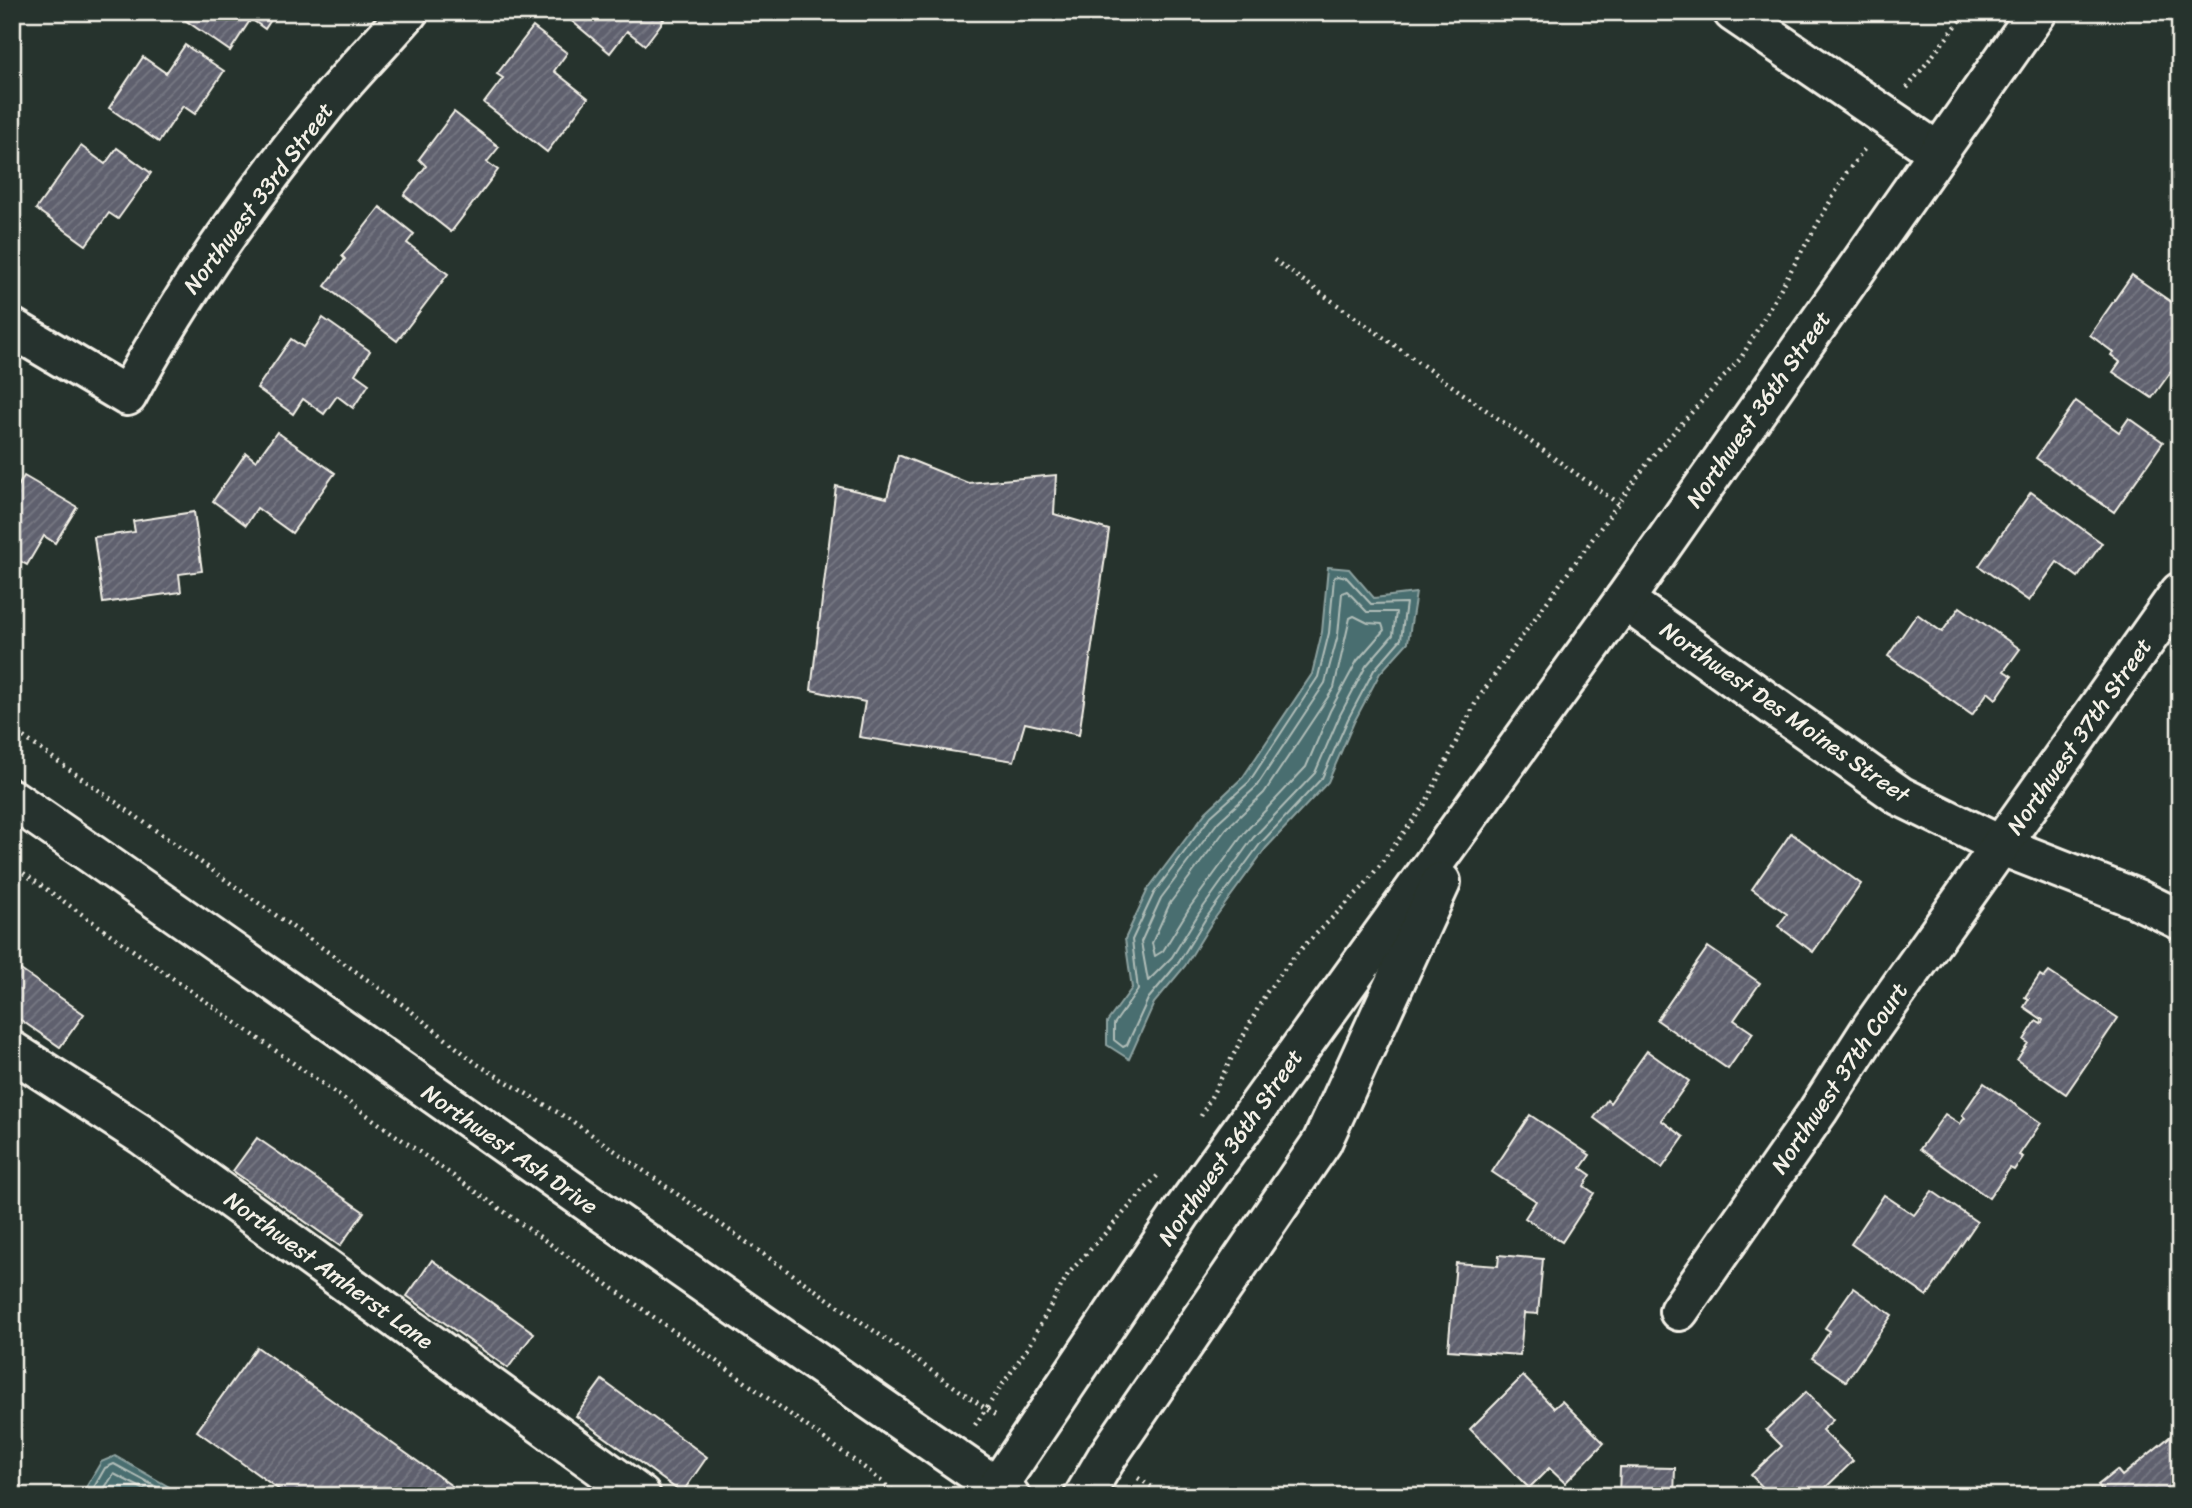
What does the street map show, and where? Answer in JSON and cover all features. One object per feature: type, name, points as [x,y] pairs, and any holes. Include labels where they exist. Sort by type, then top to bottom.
[{"type":"street","name":"Northwest 33rd Street","points":[[12,328],[127,396],[169,320],[268,179],[327,104],[408,12]]},
{"type":"street","points":[[1733,12],[1938,152]]},
{"type":"street","name":"Northwest 36th Street","points":[[1000,1493],[1031,1439],[1182,1212],[1624,600],[2037,12]]},
{"type":"street","name":"Northwest 37th Street","points":[[2002,846],[2180,592]]},
{"type":"street","name":"Northwest Des Moines Street","points":[[1624,600],[1900,796],[2002,846],[2137,899],[2180,920]]},
{"type":"street","name":"Northwest Ash Drive","points":[[12,799],[258,968],[528,1163],[1000,1493]]},
{"type":"street","name":"Northwest 36th Street","points":[[1084,1496],[1107,1457],[1322,1142],[1477,804]]},
{"type":"street","name":"Northwest 37th Court","points":[[1679,1311],[1818,1111],[1871,1027],[2002,846]]},
{"type":"street","name":"Northwest Amherst Lane","points":[[12,1051],[142,1136],[641,1496]]},
{"type":"path","points":[[1195,1125],[1216,1091],[1266,993],[1304,945],[1364,886],[1425,804],[1476,702],[1654,454],[1741,358],[1847,172],[1967,12]]},
{"type":"path","points":[[1274,260],[1619,504]]},
{"type":"path","points":[[12,729],[406,1007],[477,1064],[572,1121],[1031,1439]]},
{"type":"path","points":[[12,865],[709,1356],[899,1496]]},
{"type":"path","points":[[925,1496],[1028,1347],[1068,1274],[1167,1164]]},
{"type":"path","points":[[1107,1457],[1155,1489]]},
{"type":"water","points":[[1328,567],[1349,569],[1374,598],[1416,593],[1408,642],[1380,673],[1354,722],[1328,782],[1266,848],[1212,922],[1185,966],[1154,1003],[1129,1059],[1107,1045],[1107,1022],[1132,988],[1125,939],[1148,889],[1206,812],[1243,777],[1312,674],[1322,632]]},
{"type":"water","points":[[115,1456],[185,1496],[81,1496],[101,1462]]},
{"type":"building","points":[[186,12],[276,12],[265,29],[251,19],[230,51],[182,18]]},
{"type":"building","points":[[561,12],[654,12],[664,20],[645,45],[627,31],[610,53]]},
{"type":"building","points":[[533,27],[567,53],[554,71],[588,98],[547,152],[484,103],[503,78],[497,74]]},
{"type":"building","points":[[185,45],[224,71],[195,114],[183,106],[159,142],[109,108],[143,57],[166,73]]},
{"type":"building","points":[[454,112],[499,147],[487,162],[498,170],[451,232],[404,195],[426,166],[419,159]]},
{"type":"building","points":[[81,146],[105,164],[117,148],[151,173],[118,219],[109,213],[86,245],[36,209]]},
{"type":"building","points":[[380,207],[414,234],[407,243],[448,274],[397,341],[325,286],[345,259],[342,256]]},
{"type":"building","points":[[2132,275],[2180,308],[2180,343],[2177,347],[2180,359],[2152,398],[2113,372],[2120,362],[2111,355],[2113,352],[2090,335]]},
{"type":"building","points":[[323,318],[370,351],[355,374],[369,384],[353,408],[337,396],[324,414],[303,399],[293,414],[257,388],[291,339],[303,347]]},
{"type":"building","points":[[2076,401],[2119,432],[2129,418],[2163,442],[2114,512],[2036,458]]},
{"type":"building","points":[[277,432],[335,473],[292,533],[257,508],[246,525],[213,501],[246,453],[256,461]]},
{"type":"building","points":[[898,455],[968,483],[1056,475],[1054,514],[1109,530],[1079,735],[1025,723],[1014,761],[859,737],[865,702],[811,690],[836,486],[887,498]]},
{"type":"building","points":[[24,476],[77,507],[55,543],[44,536],[27,565],[12,557],[12,497]]},
{"type":"building","points":[[2031,492],[2102,543],[2078,577],[2057,562],[2029,601],[1979,566]]},
{"type":"building","points":[[194,512],[202,571],[179,574],[181,592],[103,603],[94,537],[135,532],[133,521]]},
{"type":"building","points":[[1960,607],[2020,649],[2004,671],[2012,676],[1996,699],[1988,692],[1972,715],[1888,656],[1917,614],[1942,632]]},
{"type":"building","points":[[1791,833],[1861,884],[1813,952],[1778,926],[1787,914],[1752,889]]},
{"type":"building","points":[[1708,947],[1760,983],[1734,1020],[1753,1033],[1728,1069],[1657,1020]]},
{"type":"building","points":[[12,964],[84,1014],[60,1047],[12,1014]]},
{"type":"building","points":[[2049,972],[2118,1018],[2066,1094],[2017,1060],[2028,1043],[2024,1040],[2036,1021],[2041,1024],[2043,1020],[2024,1007],[2029,999],[2025,997],[2040,975],[2044,978]]},
{"type":"building","points":[[1647,1051],[1689,1081],[1661,1120],[1684,1137],[1662,1168],[1594,1118],[1607,1100],[1610,1103]]},
{"type":"building","points":[[1984,1083],[2041,1123],[2019,1155],[2023,1157],[2014,1170],[2010,1168],[1989,1198],[1920,1149],[1945,1114],[1960,1124],[1965,1118],[1962,1115]]},
{"type":"building","points":[[1530,1115],[1590,1155],[1581,1168],[1591,1175],[1584,1186],[1594,1193],[1562,1242],[1525,1218],[1536,1201],[1492,1172]]},
{"type":"building","points":[[257,1138],[364,1212],[340,1246],[233,1171]]},
{"type":"building","points":[[1932,1191],[1977,1222],[1927,1296],[1851,1244],[1884,1195],[1914,1215]]},
{"type":"building","points":[[1499,1255],[1543,1259],[1538,1314],[1524,1313],[1520,1355],[1448,1350],[1456,1263],[1498,1266]]},
{"type":"building","points":[[432,1260],[534,1333],[508,1368],[407,1296]]},
{"type":"building","points":[[1853,1288],[1892,1315],[1846,1381],[1812,1358],[1830,1331],[1825,1328]]},
{"type":"building","points":[[257,1347],[466,1496],[288,1496],[197,1431]]},
{"type":"building","points":[[1523,1376],[1554,1408],[1562,1401],[1604,1443],[1565,1483],[1549,1468],[1529,1488],[1470,1429]]},
{"type":"building","points":[[602,1380],[707,1457],[682,1493],[576,1416]]},
{"type":"building","points":[[1806,1392],[1833,1420],[1822,1430],[1853,1461],[1821,1492],[1823,1496],[1771,1496],[1751,1475],[1782,1446],[1766,1430]]},
{"type":"building","points":[[2172,1435],[2180,1444],[2180,1496],[2107,1496],[2098,1485],[2117,1470],[2122,1476]]},
{"type":"building","points":[[1620,1467],[1675,1468],[1674,1496],[1619,1496]]}]
